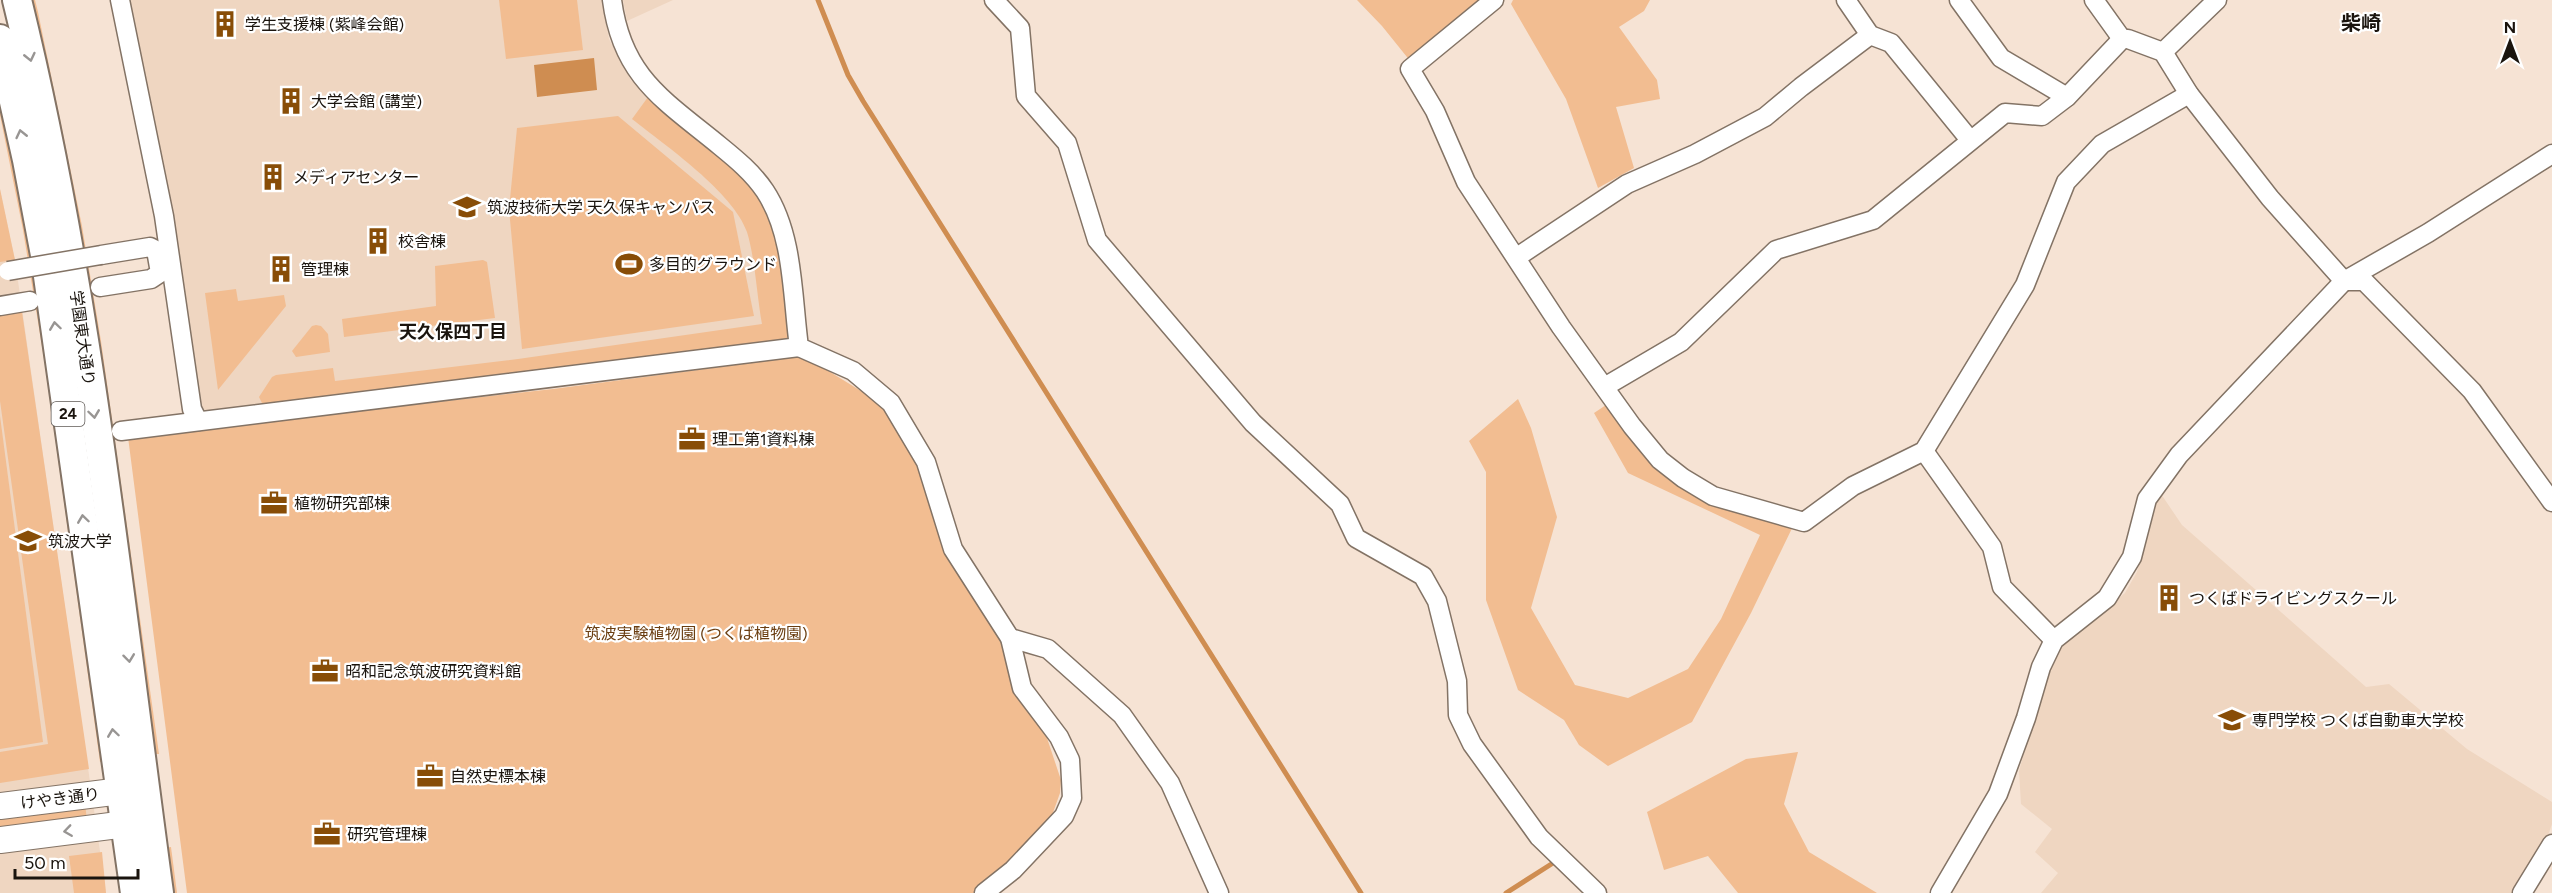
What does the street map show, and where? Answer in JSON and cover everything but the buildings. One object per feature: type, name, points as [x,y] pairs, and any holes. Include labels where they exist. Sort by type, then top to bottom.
[{"type":"main road","name":"学園東大通り","points":[[17,0],[53,159],[71,252],[121,600],[159,893]]},
{"type":"main road","name":"学園東大通り","points":[[0,39],[45,255],[135,893]]},
{"type":"street","points":[[120,0],[164,216],[192,409],[198,421]]},
{"type":"street","points":[[612,0],[615,25],[625,52],[650,89],[743,165],[765,191],[779,218],[787,252],[800,347]]},
{"type":"street","points":[[994,0],[1020,28],[1026,96],[1067,143],[1097,240],[1253,423],[1340,504],[1356,538],[1423,576],[1437,601],[1457,681],[1458,715],[1472,744],[1539,837],[1597,893]]},
{"type":"street","points":[[1494,0],[1410,69],[1435,111],[1466,182],[1561,327],[1606,386],[1632,426],[1660,460],[1683,478],[1713,496],[1804,522],[1853,486],[1924,451],[2025,285],[2066,182],[2102,144],[2189,94]]},
{"type":"street","points":[[1846,0],[1870,35],[1891,43],[1970,140]]},
{"type":"street","points":[[1959,0],[2001,58],[2067,97]]},
{"type":"street","points":[[2094,0],[2121,39]]},
{"type":"street","points":[[2163,52],[2217,0]]},
{"type":"street","points":[[1517,257],[1627,184],[1695,154],[1765,117],[1870,35]]},
{"type":"street","points":[[1606,386],[1681,342],[1776,250],[1873,220],[2005,113],[2042,116],[2067,97],[2121,39],[2128,39],[2163,52],[2189,94],[2270,198],[2344,281],[2364,281],[2472,392],[2552,502]]},
{"type":"street","points":[[1940,893],[1998,794],[2026,718],[2041,667],[2054,640],[2107,598],[2132,556],[2147,499],[2179,455],[2344,281],[2428,233],[2552,154]]},
{"type":"street","points":[[4,272],[150,247],[156,250],[160,273],[151,279],[100,287]]},
{"type":"street","points":[[0,306],[30,301]]},
{"type":"street","points":[[121,431],[800,347],[853,371],[891,403],[926,462],[952,549],[1010,638],[1022,688],[1059,737],[1070,760],[1072,798],[1064,816],[1013,870],[984,893]]},
{"type":"street","points":[[1924,451],[1992,547],[2002,587],[2054,640]]},
{"type":"street","points":[[1010,638],[1048,649],[1122,715],[1170,783],[1219,893]]},
{"type":"street","points":[[121,791],[147,806],[126,824]]},
{"type":"street","name":"けやき通り","points":[[0,806],[121,791]]},
{"type":"street","name":"けやき通り","points":[[0,840],[126,824]]},
{"type":"street","points":[[2522,893],[2552,844]]},
{"type":"shaded area","name":"筑波技術大学 天久保キャンパス","points":[[130,0],[602,0],[609,39],[631,80],[738,172],[789,335],[207,412],[199,406],[175,231]]},
{"type":"shaded area","points":[[623,0],[673,0],[627,21]]},
{"type":"shaded area","points":[[594,58],[597,90],[537,97],[534,65]]},
{"type":"shaded area","name":"筑波大学","points":[[0,189],[15,260],[106,893],[0,893]]},
{"type":"shaded area","name":"専門学校 つくば自動車大学校","points":[[2159,491],[2182,525],[2366,687],[2389,684],[2467,749],[2552,802],[2552,824],[2545,844],[2515,893],[2041,893],[2058,873],[2035,852],[2052,829],[2021,804],[2019,771],[2042,690],[2054,657],[2064,645],[2125,593],[2137,572]]},
{"type":"green space","points":[[27,0],[35,0],[38,12],[82,226],[101,341],[159,754],[150,754]]},
{"type":"green space","points":[[499,0],[577,0],[583,50],[506,59]]},
{"type":"green space","points":[[1357,0],[1486,0],[1411,62]]},
{"type":"green space","points":[[1513,0],[1650,0],[1644,11],[1619,27],[1657,80],[1660,99],[1616,107],[1634,168],[1598,188],[1566,99],[1511,4]]},
{"type":"green space","points":[[0,80],[30,229],[106,762],[100,762],[45,365],[23,230],[0,115]]},
{"type":"green space","points":[[648,97],[734,168],[761,201],[775,232],[781,261],[789,335],[784,342],[263,405],[259,397],[272,377],[276,375],[333,368],[335,381],[518,359],[762,324],[747,232],[728,201],[713,186],[680,156],[632,119]]},
{"type":"green space","name":"多目的グラウンド","points":[[618,116],[733,212],[754,316],[522,349],[509,209],[517,128]]},
{"type":"green space","points":[[0,189],[15,260],[0,262]]},
{"type":"green space","points":[[483,260],[487,262],[495,318],[344,337],[342,319],[436,306],[435,266]]},
{"type":"green space","points":[[236,289],[238,301],[284,295],[286,306],[218,390],[205,293]]},
{"type":"green space","points":[[22,312],[89,769],[0,783],[0,752],[48,744],[0,401],[0,315]]},
{"type":"green space","points":[[312,326],[321,326],[328,334],[330,352],[296,357],[292,351]]},
{"type":"green space","name":"筑波実験植物園 (つくば植物園)","points":[[804,356],[879,402],[918,463],[1003,640],[1014,692],[1044,729],[1061,780],[1060,793],[1050,821],[1015,859],[973,893],[187,893],[128,437],[553,389]]},
{"type":"green space","points":[[1518,399],[1531,428],[1557,517],[1531,608],[1575,685],[1628,698],[1688,669],[1721,619],[1760,535],[1628,473],[1594,413],[1615,399],[1683,478],[1796,520],[1751,613],[1692,722],[1608,766],[1579,745],[1564,720],[1518,690],[1486,600],[1486,472],[1469,441]]},
{"type":"green space","points":[[0,416],[43,742],[0,749]]},
{"type":"green space","points":[[1798,752],[1784,804],[1809,852],[1877,893],[1738,893],[1708,856],[1664,870],[1647,812],[1746,759]]},
{"type":"green space","points":[[85,802],[87,822],[0,833],[0,814]]},
{"type":"green space","points":[[171,847],[177,893],[170,893],[164,848]]},
{"type":"green space","points":[[102,852],[106,893],[74,893],[69,856]]},
{"type":"waterway","points":[[818,0],[848,75],[863,101],[1361,893]]},
{"type":"waterway","points":[[1506,893],[1553,863]]},
{"type":"place","name":"学生支援棟 (紫峰会館)","points":[[225,24]]},
{"type":"place","name":"大学会館 (講堂)","points":[[291,101]]},
{"type":"place","name":"メディアセンター","points":[[273,177]]},
{"type":"place","name":"筑波技術大学 天久保キャンパス","points":[[467,207]]},
{"type":"place","name":"校舎棟","points":[[378,241]]},
{"type":"place","name":"多目的グラウンド","points":[[629,264]]},
{"type":"place","name":"管理棟","points":[[281,269]]},
{"type":"place","name":"理工第1資料棟","points":[[692,439]]},
{"type":"place","name":"植物研究部棟","points":[[274,503]]},
{"type":"place","name":"筑波大学","points":[[28,541]]},
{"type":"place","name":"つくばドライビングスクール","points":[[2169,598]]},
{"type":"place","name":"昭和記念筑波研究資料館","points":[[325,671]]},
{"type":"place","name":"専門学校 つくば自動車大学校","points":[[2232,720]]},
{"type":"place","name":"自然史標本棟","points":[[430,776]]},
{"type":"place","name":"研究管理棟","points":[[327,834]]},
{"type":"district","name":"柴崎","points":[[2361,23]]},
{"type":"district","name":"天久保四丁目","points":[[453,332]]}]
